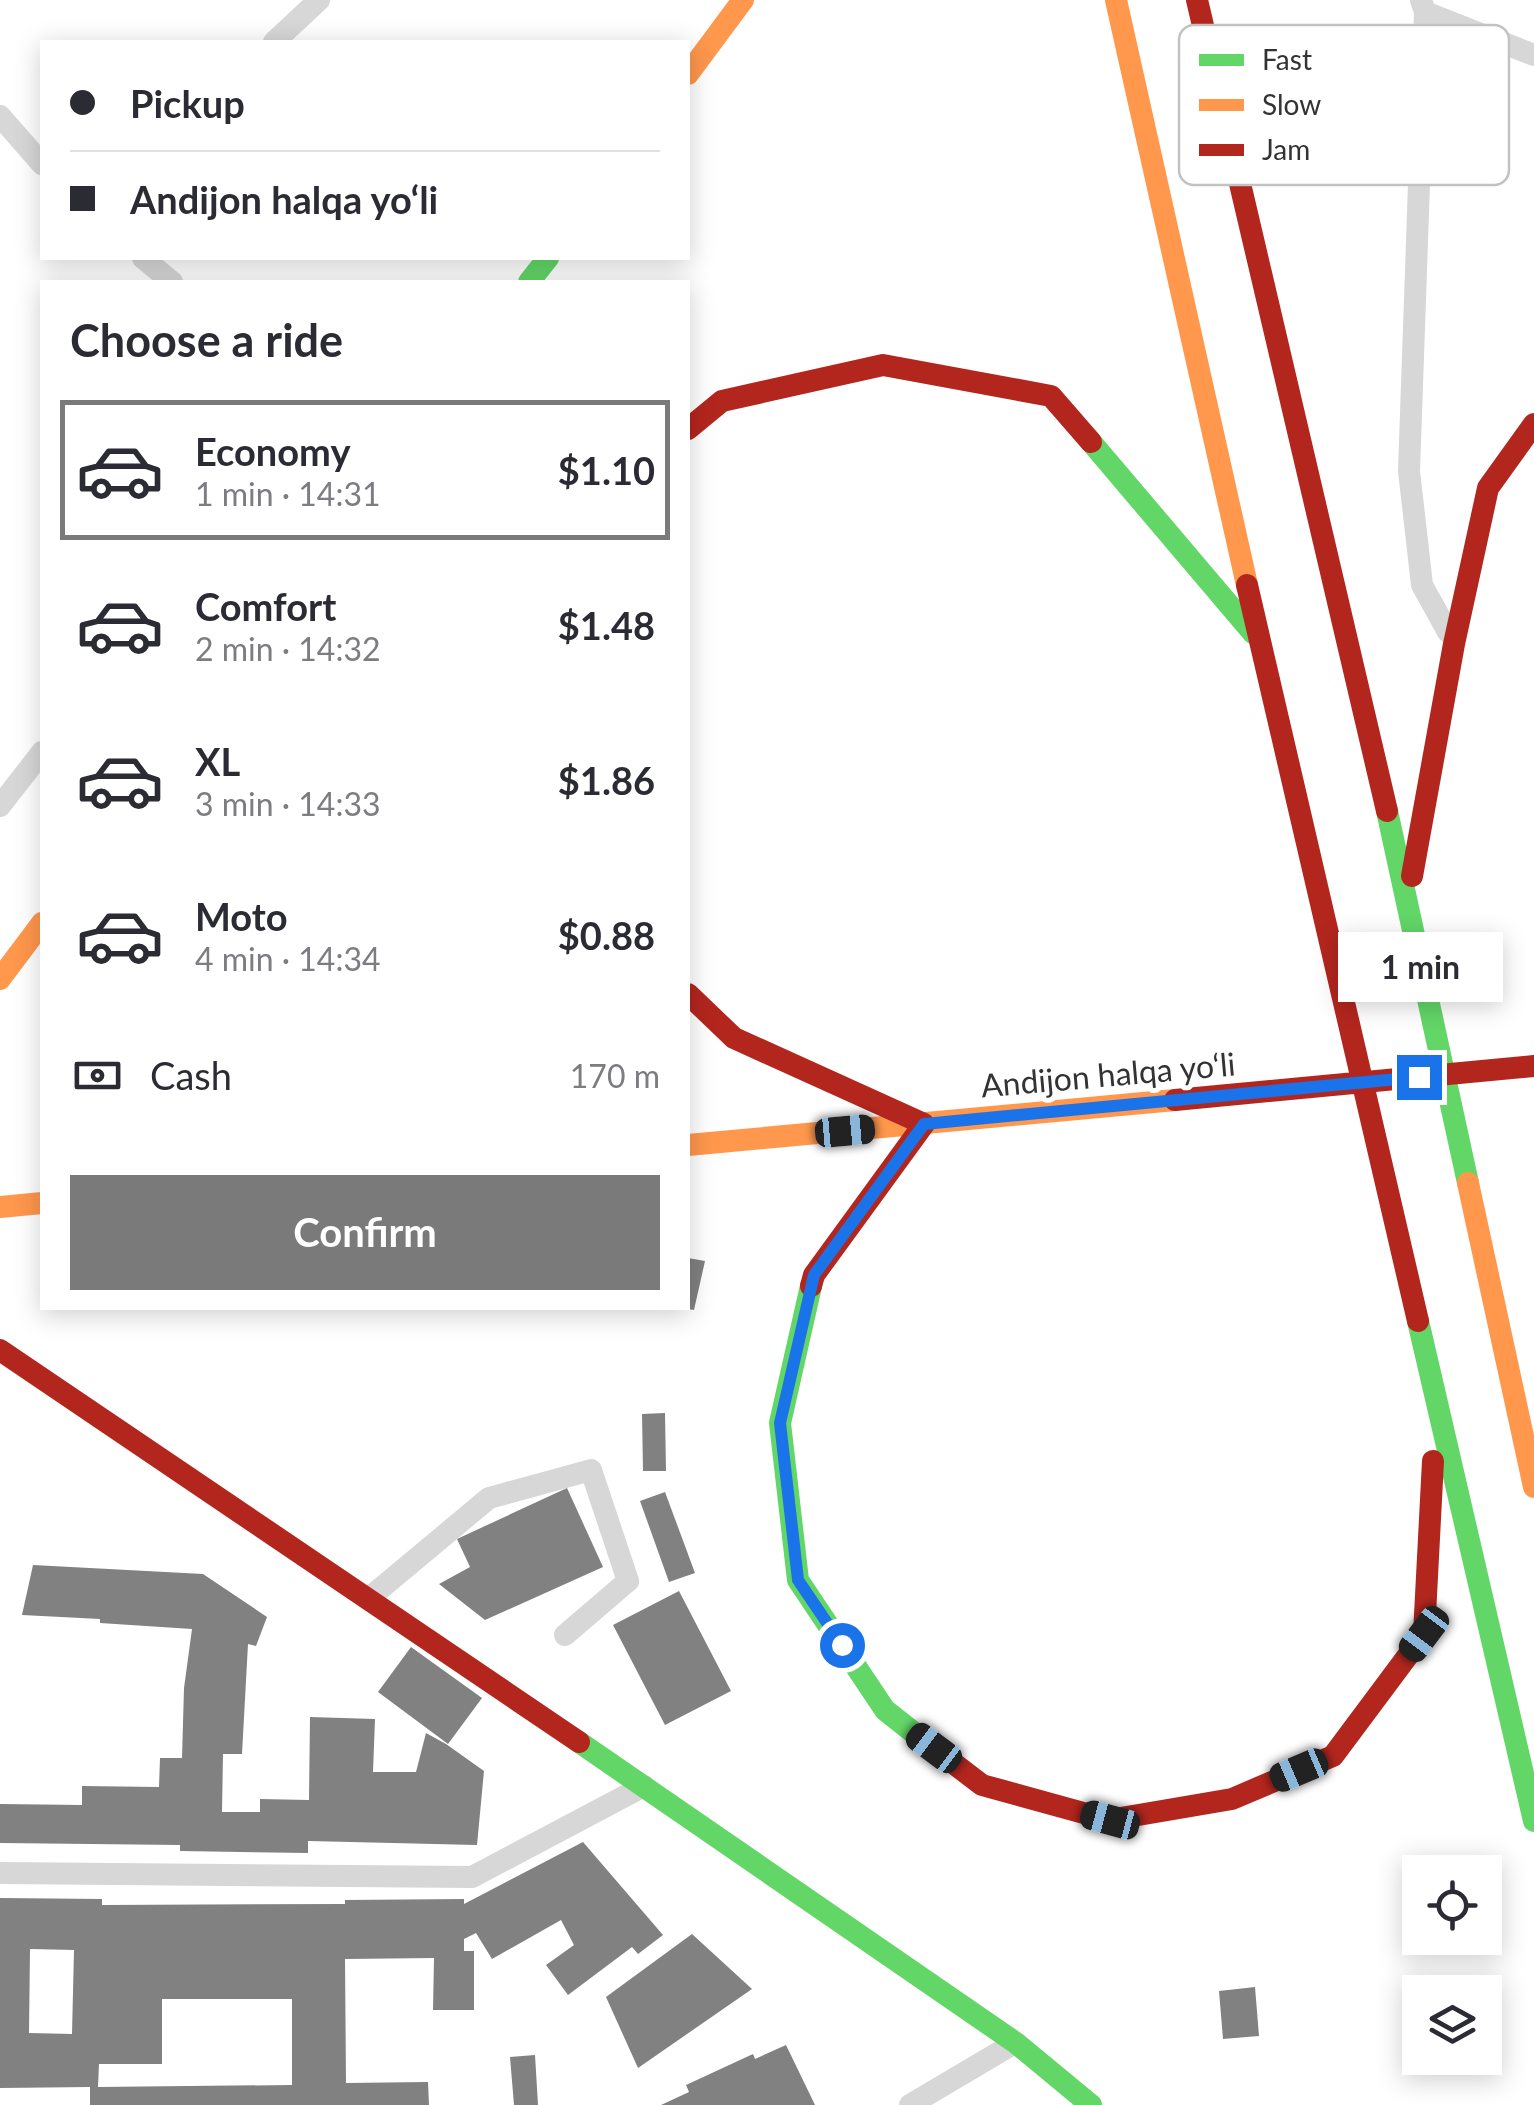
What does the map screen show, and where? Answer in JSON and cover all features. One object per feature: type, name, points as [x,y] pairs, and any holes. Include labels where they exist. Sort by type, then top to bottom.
[{"type":"main road","points":[[690,71],[743,0]]},
{"type":"main road","points":[[1116,0],[1260,641],[1534,1821]]},
{"type":"main road","points":[[1196,0],[1202,25]]},
{"type":"main road","points":[[1240,185],[1408,899],[1534,1487]]},
{"type":"main road","points":[[531,280],[546,260]]},
{"type":"main road","points":[[690,426],[722,400],[883,365],[1052,396],[1260,641]]},
{"type":"main road","points":[[1408,899],[1454,644],[1488,488],[1534,424]]},
{"type":"main road","points":[[0,979],[40,926]]},
{"type":"main road","points":[[690,996],[734,1038],[924,1124],[814,1275],[780,1423],[798,1580],[885,1710],[982,1786],[1110,1820],[1232,1799],[1333,1756],[1424,1634],[1436,1398]]},
{"type":"main road","name":"Andijon halqa yo‘li","points":[[690,1145],[1534,1066]]},
{"type":"main road","points":[[0,1207],[40,1203]]},
{"type":"main road","points":[[0,1350],[1016,2043],[1091,2105]]},
{"type":"main road","points":[[1509,1380],[1534,1411]]},
{"type":"lane","points":[[276,40],[319,0]]},
{"type":"lane","points":[[1423,6],[1466,25]]},
{"type":"lane","points":[[1509,44],[1534,55]]},
{"type":"lane","points":[[0,116],[40,162]]},
{"type":"lane","points":[[1418,185],[1409,472],[1422,585],[1454,644]]},
{"type":"lane","points":[[145,260],[170,280]]},
{"type":"lane","points":[[0,806],[40,755]]},
{"type":"lane","points":[[368,1599],[489,1498],[591,1470],[628,1582],[565,1635]]},
{"type":"lane","points":[[0,1873],[472,1877],[644,1786]]},
{"type":"lane","points":[[910,2105],[1016,2043]]},
{"type":"building","points":[[690,1258],[705,1261],[694,1310],[690,1309]]},
{"type":"building","points":[[665,1413],[666,1471],[643,1471],[642,1414]]},
{"type":"building","points":[[567,1488],[603,1567],[485,1620],[439,1584],[470,1567],[457,1539]]},
{"type":"building","points":[[665,1492],[695,1573],[669,1582],[640,1501]]},
{"type":"building","points":[[33,1565],[203,1574],[267,1617],[256,1646],[248,1644],[242,1754],[223,1754],[222,1812],[260,1812],[260,1799],[309,1800],[310,1717],[375,1719],[373,1772],[416,1772],[426,1733],[484,1771],[477,1845],[308,1841],[308,1853],[180,1851],[180,1845],[0,1843],[0,1804],[82,1805],[82,1786],[159,1787],[160,1758],[182,1758],[184,1688],[192,1629],[22,1615]]},
{"type":"building","points":[[679,1591],[731,1691],[665,1725],[613,1625]]},
{"type":"building","points":[[411,1647],[482,1698],[448,1744],[378,1692]]},
{"type":"building","points":[[583,1842],[663,1935],[638,1954],[632,1947],[568,1995],[546,1965],[574,1945],[561,1920],[492,1959],[476,1933],[464,1939],[464,1951],[474,1951],[474,2010],[433,2010],[434,1958],[345,1959],[346,2083],[428,2082],[429,2105],[90,2105],[90,2087],[0,2088],[0,1898],[102,1899],[102,1905],[345,1904],[345,1900],[464,1899],[464,1904]],"holes":[[[30,1949],[74,1950],[72,2034],[29,2033]],[[162,1999],[292,1999],[292,2085],[98,2087],[99,2064],[162,2064]]]},
{"type":"building","points":[[692,1934],[752,1989],[638,2068],[606,1997]]},
{"type":"building","points":[[1255,1987],[1259,2036],[1223,2039],[1219,1991]]},
{"type":"building","points":[[786,2045],[815,2105],[661,2105],[689,2092],[686,2085],[753,2054],[755,2059]]},
{"type":"building","points":[[535,2055],[538,2105],[514,2105],[510,2057]]},
{"type":"traffic: fast","points":[[531,280],[546,260]]},
{"type":"traffic: fast","points":[[1091,442],[1253,633]]},
{"type":"traffic: fast","points":[[1387,811],[1468,1183]]},
{"type":"traffic: fast","points":[[811,1286],[780,1423],[798,1580],[885,1710],[923,1740]]},
{"type":"traffic: fast","points":[[1418,1321],[1534,1821]]},
{"type":"traffic: fast","points":[[579,1742],[1016,2043],[1091,2105]]},
{"type":"traffic: slow","points":[[690,71],[743,0]]},
{"type":"traffic: slow","points":[[1116,0],[1247,585]]},
{"type":"traffic: slow","points":[[0,979],[40,926]]},
{"type":"traffic: slow","points":[[690,1145],[1175,1100]]},
{"type":"traffic: slow","points":[[1468,1183],[1534,1487]]},
{"type":"traffic: slow","points":[[0,1207],[40,1203]]},
{"type":"traffic: jam","points":[[1197,0],[1203,25]]},
{"type":"traffic: jam","points":[[1240,185],[1387,811]]},
{"type":"traffic: jam","points":[[690,427],[722,401],[883,365],[1051,396],[1091,442]]},
{"type":"traffic: jam","points":[[1412,876],[1454,644],[1488,488],[1534,424]]},
{"type":"traffic: jam","points":[[1247,585],[1418,1321]]},
{"type":"traffic: jam","points":[[690,996],[734,1038],[924,1124],[814,1275],[811,1286]]},
{"type":"traffic: jam","points":[[1175,1100],[1534,1066]]},
{"type":"traffic: jam","points":[[0,1350],[579,1742]]},
{"type":"traffic: jam","points":[[923,1740],[982,1785],[1109,1820],[1232,1799],[1333,1756],[1424,1634],[1433,1461]]},
{"type":"route","points":[[842,1645],[798,1580],[780,1423],[814,1275],[924,1124],[1419,1077]]}]
